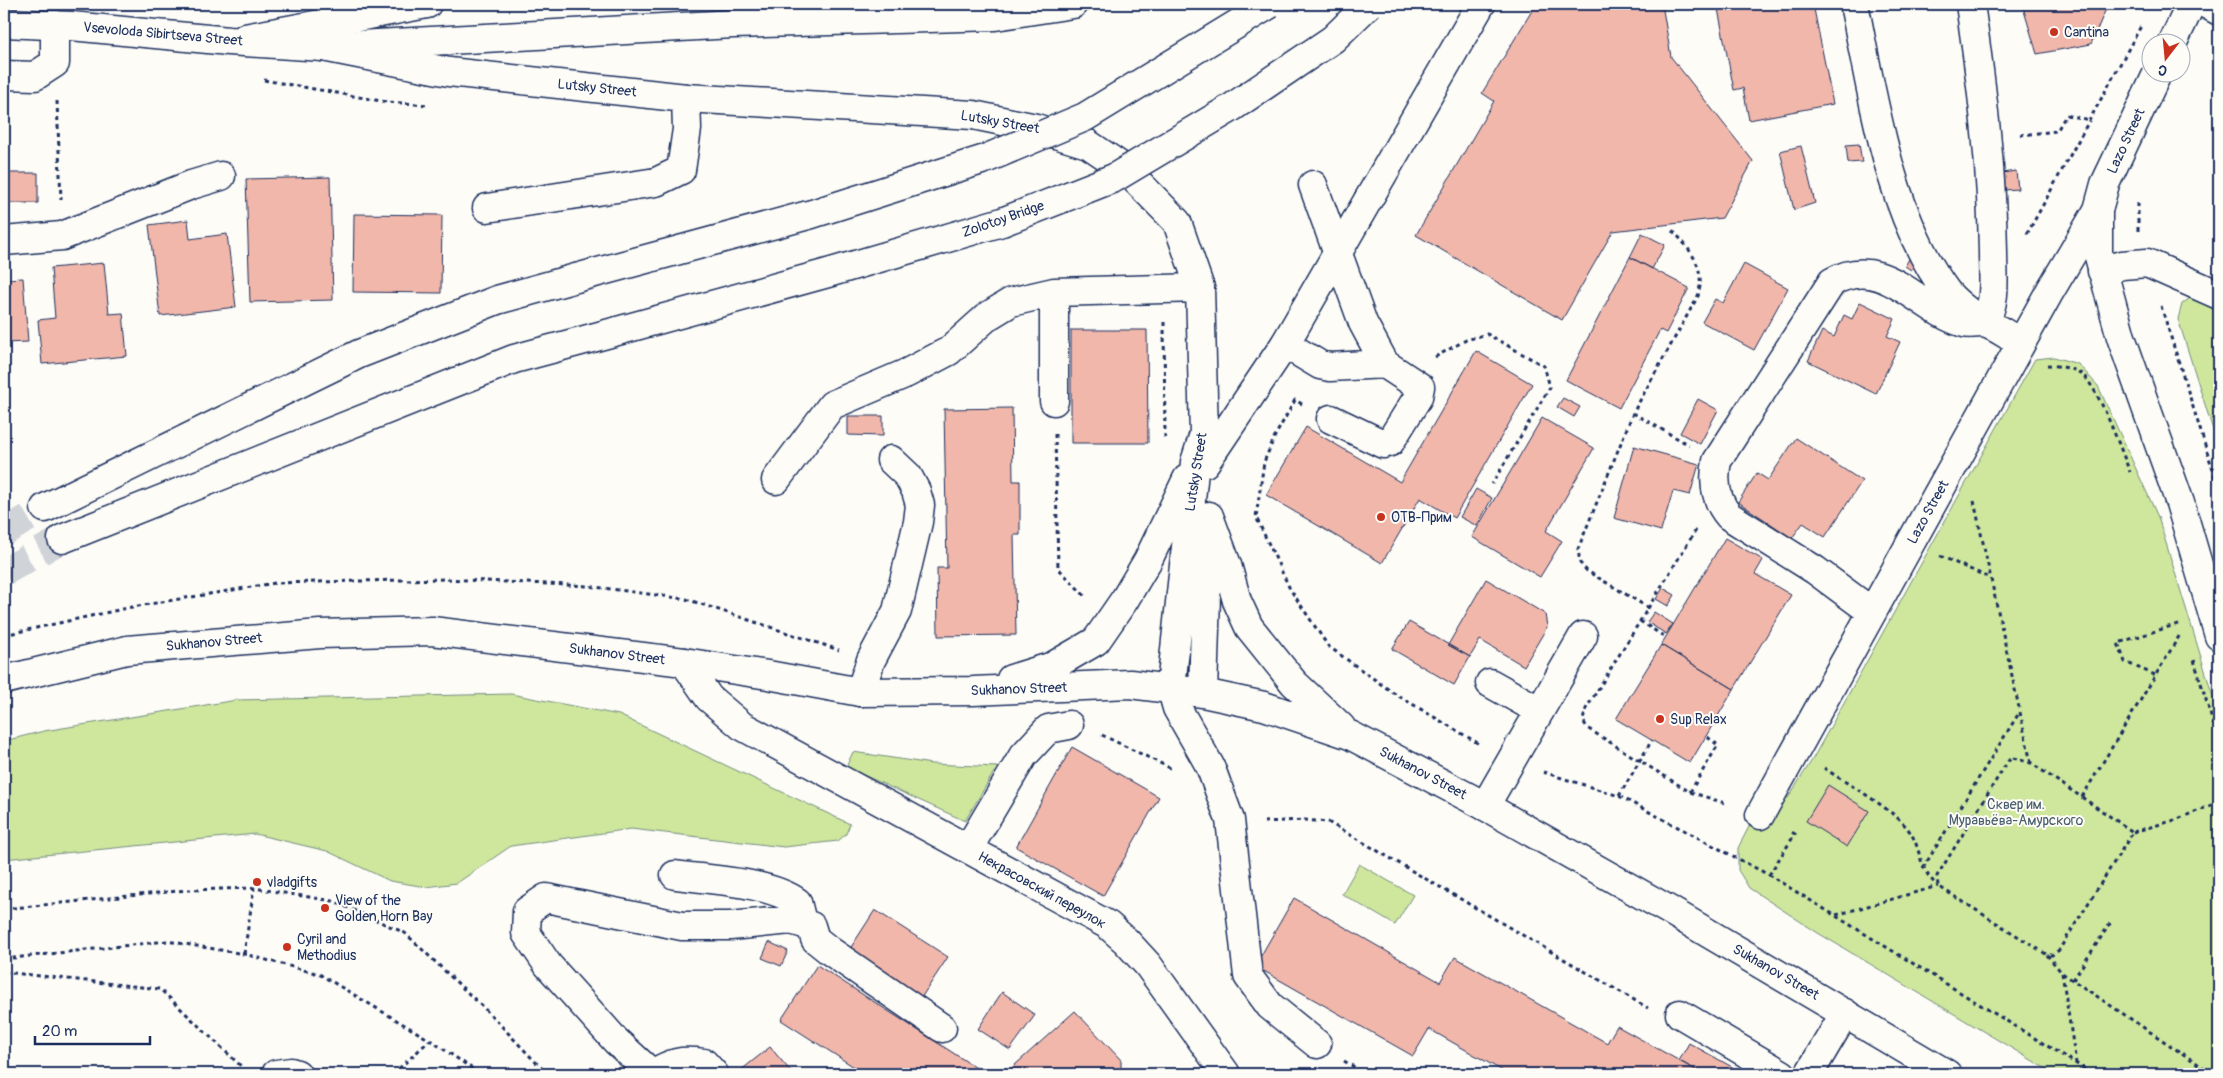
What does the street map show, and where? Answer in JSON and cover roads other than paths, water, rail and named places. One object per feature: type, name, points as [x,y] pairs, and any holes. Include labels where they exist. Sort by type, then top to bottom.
[{"type":"main road","points":[[229,41],[428,4]]},
{"type":"main road","points":[[323,47],[733,24],[995,16],[1073,4]]},
{"type":"main road","points":[[45,508],[359,354],[498,300],[812,214],[985,159],[1085,117],[1270,4]]},
{"type":"main road","name":"Zolotoy Bridge","points":[[62,539],[514,359],[838,271],[1002,222],[1114,178],[1231,108],[1333,39],[1369,4]]},
{"type":"main road","points":[[973,691],[1053,666],[1096,641],[1125,599],[1148,560],[1200,462],[1285,344],[1481,4]]},
{"type":"main road","points":[[1854,4],[1882,140],[1909,224],[1923,254],[1947,292],[1984,323],[2020,343]]},
{"type":"main road","points":[[1970,4],[1988,139],[1993,227],[1993,296],[1989,315],[1984,323]]},
{"type":"main road","points":[[2177,32],[2191,4]]},
{"type":"main road","points":[[2206,4],[2219,11]]},
{"type":"main road","name":"Vsevoloda Sibirtseva Street","points":[[4,23],[55,25],[229,41],[323,47]]},
{"type":"main road","points":[[4,75],[35,76],[56,63],[55,25]]},
{"type":"main road","name":"Lutsky Street","points":[[323,47],[449,72],[686,98],[973,115],[1036,128],[1088,144],[1125,168],[1177,222],[1200,288],[1204,434],[1171,687]]},
{"type":"main road","name":"Lazo Street","points":[[2153,82],[2105,184],[2098,210],[2097,244],[2102,271],[2121,337],[2180,503],[2219,636]]},
{"type":"main road","points":[[487,208],[656,182],[681,170],[687,129],[686,98]]},
{"type":"main road","points":[[4,241],[62,236],[191,185],[221,176]]},
{"type":"main road","points":[[1313,185],[1363,323],[1393,370],[1420,387],[1418,397],[1390,442],[1383,444],[1331,419]]},
{"type":"main road","name":"Lazo Street","points":[[1760,815],[2020,343],[2098,210]]},
{"type":"main road","points":[[2102,271],[2122,265],[2147,263],[2219,295]]},
{"type":"main road","points":[[1872,612],[1815,570],[1729,516],[1723,509],[1713,479],[1717,461],[1832,282],[1846,274],[1866,273],[1903,286],[1940,311],[1964,324],[1984,323]]},
{"type":"main road","points":[[776,480],[832,405],[907,373],[949,351],[988,316],[1010,302],[1054,292],[1200,288]]},
{"type":"main road","points":[[1054,292],[1054,401]]},
{"type":"main road","points":[[1285,344],[1320,365],[1393,370]]},
{"type":"main road","points":[[860,692],[871,660],[897,611],[918,522],[920,505],[916,492],[908,476],[891,460]]},
{"type":"main road","points":[[1200,462],[1209,516],[1203,693]]},
{"type":"main road","points":[[1209,516],[1237,601],[1249,627],[1294,684],[1350,735]]},
{"type":"main road","name":"Sukhanov Street","points":[[4,680],[127,650],[320,634],[432,631],[684,662],[860,692],[973,691],[1130,684],[1171,687],[1203,693],[1264,706],[1350,735],[1485,806],[1845,1012],[1947,1074]]},
{"type":"main road","points":[[1485,806],[1583,636]]},
{"type":"main road","name":"Некрасовский переулок","points":[[684,662],[709,698],[742,726],[1108,925],[1126,940],[1148,965],[1226,1074]]},
{"type":"main road","points":[[1490,682],[1540,712]]},
{"type":"main road","points":[[1171,687],[1177,708],[1210,766],[1230,820],[1248,976],[1270,1006],[1317,1044]]},
{"type":"main road","points":[[968,849],[1023,756],[1048,729],[1069,724]]},
{"type":"main road","points":[[675,875],[768,888],[786,893],[797,902],[802,922]]},
{"type":"main road","points":[[714,1074],[704,1063],[689,1061],[670,1063],[652,1074],[616,1041],[548,965],[526,932],[527,911],[546,898],[682,926],[730,926],[791,920],[802,922],[811,926],[815,939],[942,1028]]},
{"type":"main road","points":[[1809,1074],[1845,1012]]},
{"type":"main road","points":[[1680,1014],[1782,1074]]},
{"type":"main road","points":[[276,1074],[291,1072],[297,1074]]},
{"type":"tunnel","points":[[4,532],[45,508]]},
{"type":"tunnel","points":[[4,572],[62,539]]},
{"type":"place","name":"Cantina","points":[[2054,32]]},
{"type":"place","name":"ОТВ-Прим","points":[[1381,517]]},
{"type":"place","name":"Sup Relax","points":[[1660,719]]},
{"type":"place","name":"vladgifts","points":[[257,882]]},
{"type":"place","name":"View of the Golden Horn Bay","points":[[325,908]]},
{"type":"place","name":"Cyril and Methodius","points":[[287,947]]},
{"type":"park label","name":"Сквер им. Муравьёва-Амурского","points":[[2016,812]]}]
